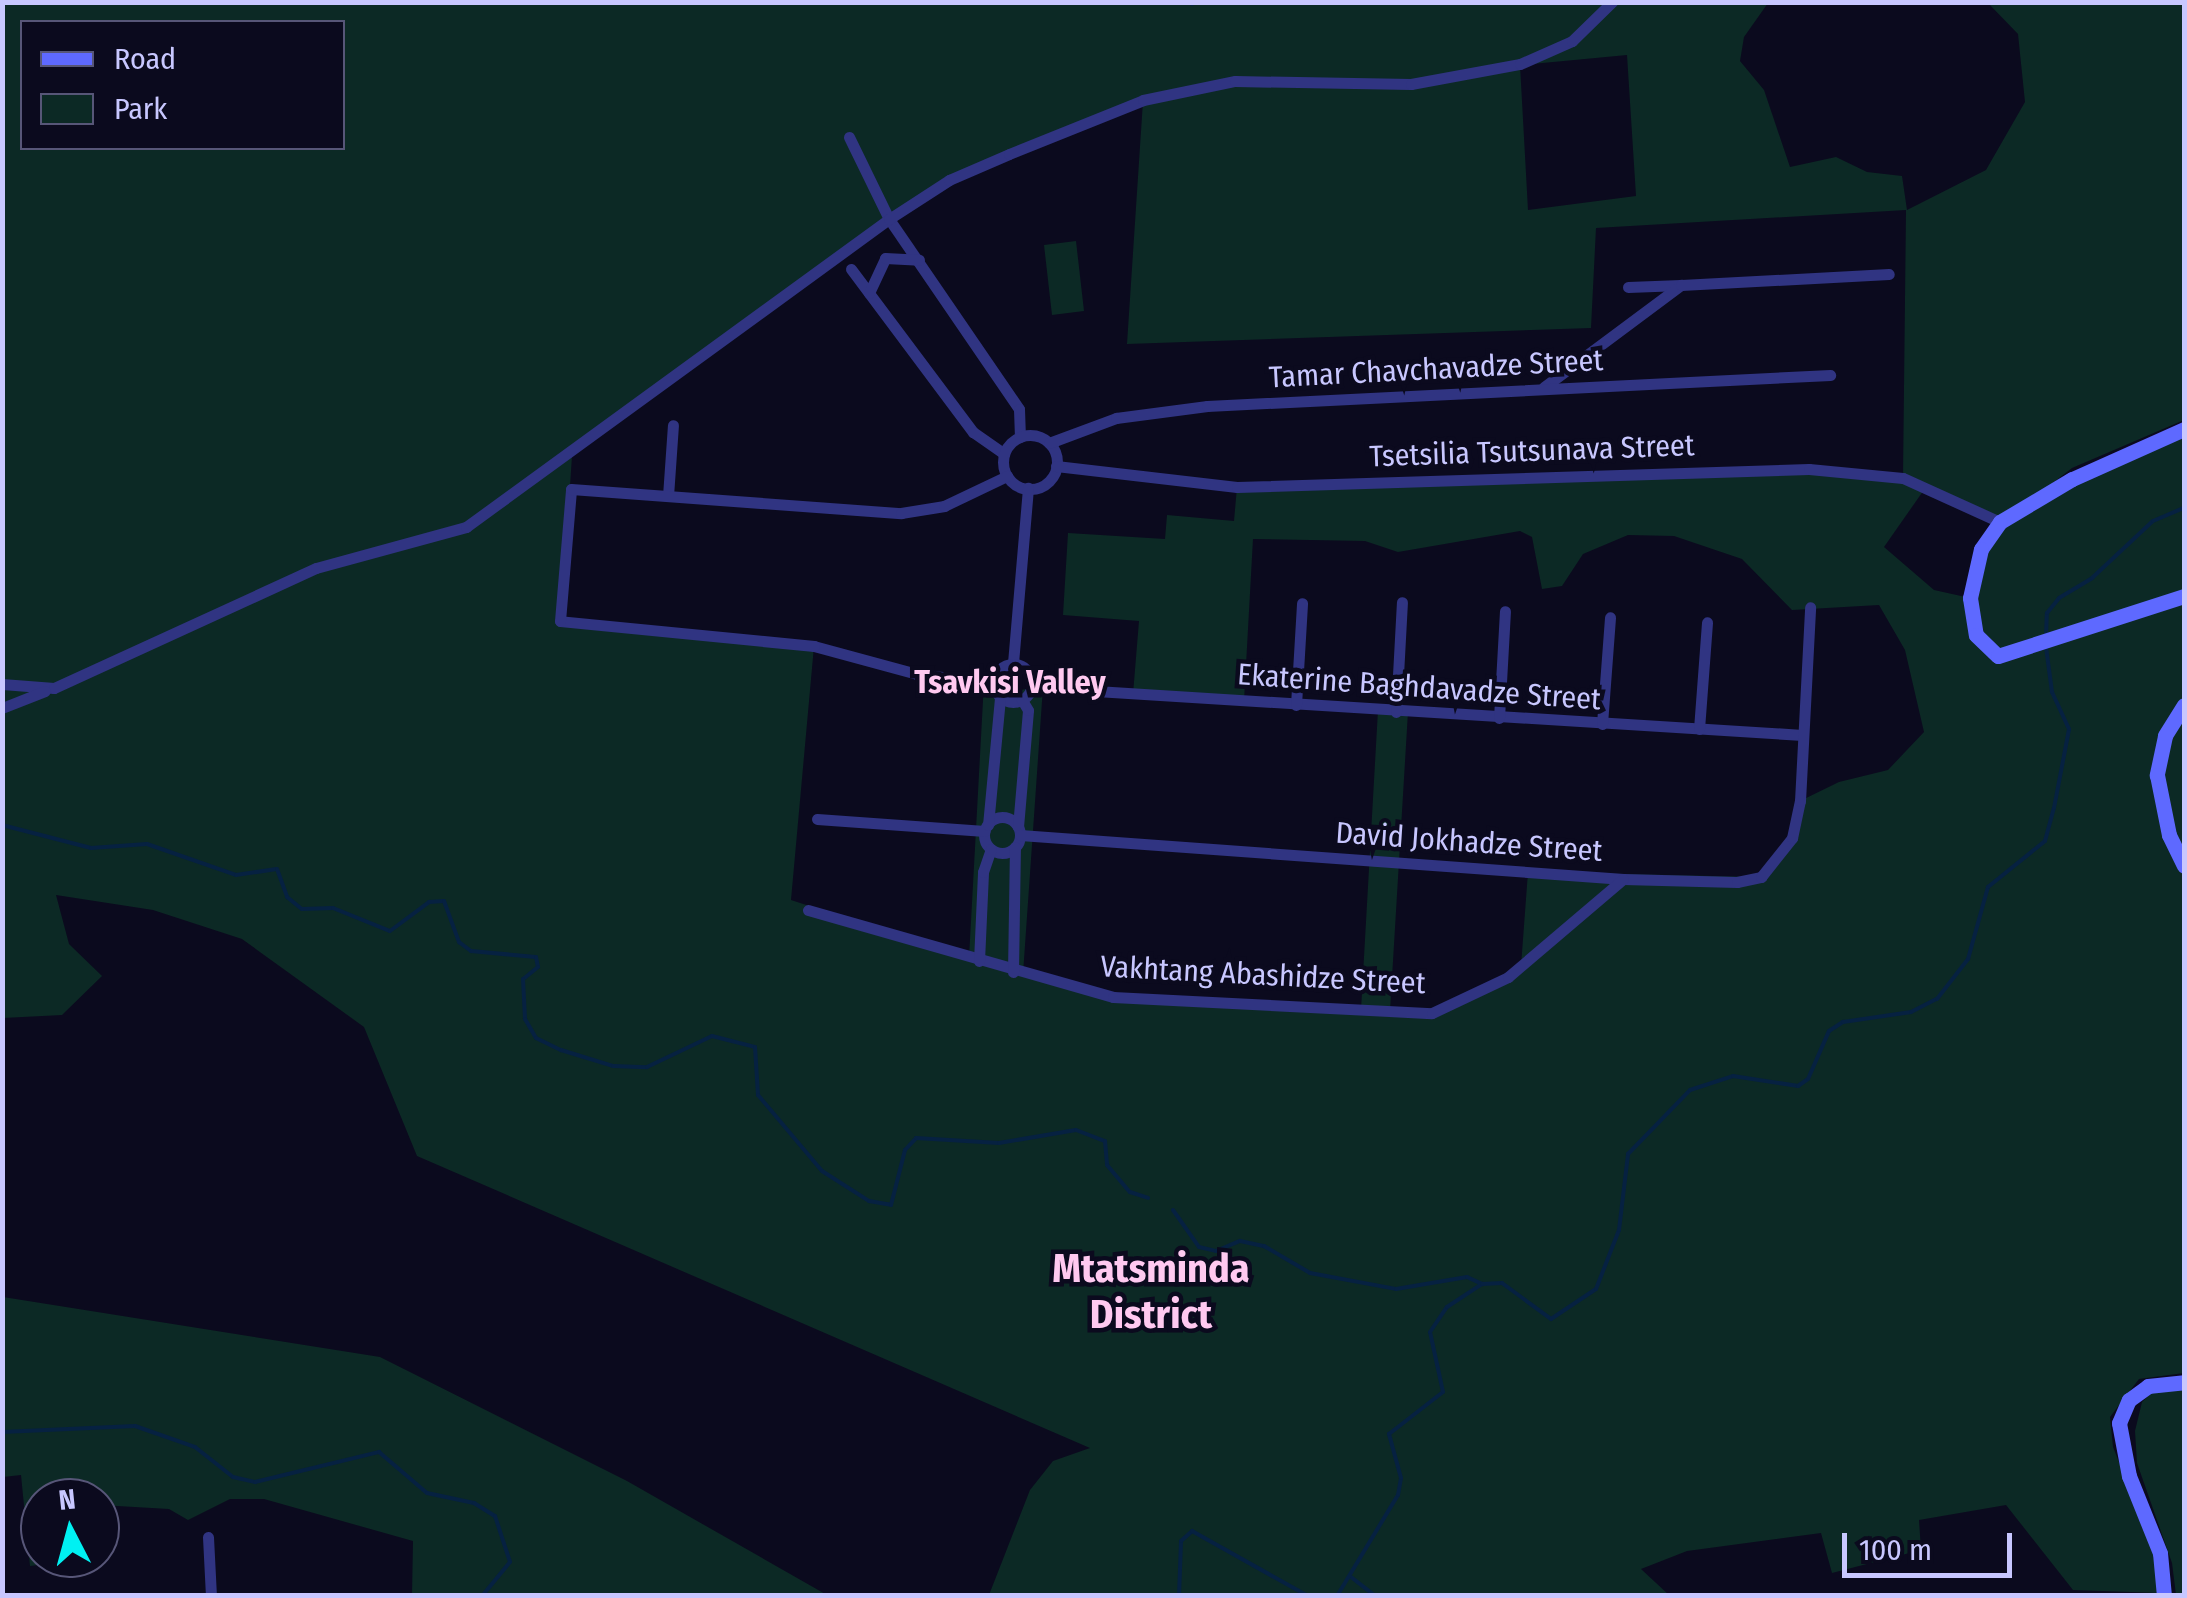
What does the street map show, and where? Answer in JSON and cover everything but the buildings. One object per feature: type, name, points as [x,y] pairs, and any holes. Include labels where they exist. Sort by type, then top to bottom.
[{"type":"main road","points":[[2184,429],[2072,479],[2000,522],[1974,569],[1973,625],[1982,644],[1998,656],[2184,596]]},
{"type":"main road","points":[[2184,706],[2166,736],[2157,775],[2169,835],[2184,866]]},
{"type":"main road","points":[[2164,1596],[2160,1553],[2129,1476],[2118,1423],[2129,1400],[2148,1386],[2184,1382]]},
{"type":"street","points":[[2,708],[316,568],[466,527],[889,219],[949,180],[1143,100],[1235,81],[1411,84],[1520,64],[1572,41],[1612,2]]},
{"type":"street","points":[[849,137],[889,219],[1019,409],[1020,436],[1004,454]]},
{"type":"street","points":[[869,294],[886,258],[920,260]]},
{"type":"street","points":[[851,269],[972,432],[1004,454],[1007,476]]},
{"type":"street","points":[[1628,287],[1889,274]]},
{"type":"street","points":[[1544,387],[1681,285]]},
{"type":"street","name":"Tamar Chavchavadze Street","points":[[1048,442],[1116,418],[1207,406],[1830,375]]},
{"type":"street","points":[[668,496],[673,425]]},
{"type":"street","points":[[1007,476],[1028,488],[1046,483],[1056,466],[1048,442],[1020,436]]},
{"type":"street","name":"Tsetsilia Tsutsunava Street","points":[[1056,466],[1238,486],[1810,469],[1903,478],[2000,522]]},
{"type":"street","points":[[993,684],[917,674],[814,646],[560,621],[571,489],[901,513],[944,506],[1007,476]]},
{"type":"street","points":[[1013,663],[1028,488]]},
{"type":"street","points":[[1396,712],[1402,602]]},
{"type":"street","points":[[1296,705],[1302,603]]},
{"type":"street","points":[[1804,736],[1810,607]]},
{"type":"street","points":[[1498,718],[1505,610]]},
{"type":"street","points":[[1602,724],[1610,617]]},
{"type":"street","points":[[1699,729],[1708,622]]},
{"type":"street","points":[[979,961],[983,872],[991,848],[986,828],[1000,698],[993,684],[997,670],[1013,663],[1026,668],[1032,687],[1022,700]]},
{"type":"street","points":[[2,684],[54,688]]},
{"type":"street","name":"Ekaterine Baghdavadze Street","points":[[1032,687],[1804,736]]},
{"type":"street","points":[[1000,698],[1022,700]]},
{"type":"street","points":[[1013,972],[1028,710],[1022,700]]},
{"type":"street","name":"David Jokhadze Street","points":[[1018,836],[1623,879],[1737,882],[1761,877],[1792,838],[1804,736]]},
{"type":"street","points":[[817,819],[986,828],[1002,818],[1018,836]]},
{"type":"street","points":[[991,848],[1018,836]]},
{"type":"street","name":"Vakhtang Abashidze Street","points":[[808,910],[1013,972],[1113,997],[1432,1014],[1508,977],[1623,879]]},
{"type":"street","points":[[208,1538],[211,1596]]},
{"type":"green space","points":[[3,3],[1768,3],[1744,37],[1740,61],[1764,90],[1790,167],[1836,157],[1867,172],[1902,176],[1907,210],[1986,170],[2025,102],[2018,34],[1988,3],[2184,3],[2184,420],[2072,468],[2027,503],[2184,422],[2184,1373],[2139,1379],[2110,1417],[2113,1447],[2153,1547],[2159,1593],[2073,1590],[2006,1505],[1919,1520],[1921,1550],[1832,1573],[1821,1533],[1687,1551],[1641,1569],[1669,1595],[989,1595],[1030,1490],[1053,1461],[1090,1448],[417,1156],[364,1027],[242,939],[153,910],[56,895],[69,944],[102,976],[62,1015],[3,1018]],"holes":[[[1627,55],[1636,196],[1528,210],[1520,65]],[[1143,101],[1127,344],[1591,328],[1596,228],[1906,210],[1903,478],[1736,468],[1237,487],[1234,521],[1167,515],[1165,539],[1068,533],[1063,615],[1139,621],[1133,694],[1244,701],[1253,539],[1365,541],[1398,552],[1520,531],[1532,537],[1542,589],[1562,586],[1583,554],[1628,535],[1674,536],[1742,559],[1792,610],[1879,605],[1905,650],[1924,732],[1888,770],[1839,782],[1800,801],[1780,859],[1761,877],[1528,872],[1521,966],[1432,1013],[1390,1011],[1408,712],[1378,710],[1361,1010],[1113,997],[1023,974],[1043,687],[996,693],[984,682],[969,958],[791,900],[814,646],[561,621],[572,456],[949,180]],[[1926,487],[2000,523],[1970,598],[1934,590],[1884,547]]]},
{"type":"green space","points":[[1076,241],[1084,311],[1052,315],[1044,245]]},
{"type":"green space","points":[[3,1297],[380,1357],[627,1481],[827,1595],[412,1595],[413,1541],[264,1499],[230,1499],[188,1520],[169,1509],[120,1506],[120,1478],[3,1477]]},
{"type":"green space","points":[[2184,1389],[2184,1595],[2176,1595],[2172,1563],[2137,1463],[2135,1431],[2142,1402],[2154,1391]]},
{"type":"waterway","points":[[2046,637],[2047,613],[2059,598],[2092,578],[2153,521],[2184,508]]},
{"type":"waterway","points":[[1337,1596],[1398,1495],[1401,1478],[1389,1434],[1443,1392],[1430,1332],[1447,1307],[1482,1284],[1502,1283],[1551,1319],[1596,1289],[1619,1230],[1628,1154],[1690,1090],[1733,1076],[1798,1086],[1808,1079],[1829,1031],[1843,1022],[1911,1012],[1937,999],[1968,959],[1988,887],[2045,841],[2054,808],[2069,729],[2052,692],[2046,647]]},
{"type":"waterway","points":[[2,825],[91,848],[147,844],[236,875],[277,869],[287,897],[302,909],[333,908],[390,931],[429,902],[444,901],[459,942],[471,951],[536,957],[538,967],[523,979],[525,1019],[536,1038],[561,1050],[613,1066],[647,1067],[712,1036],[755,1047],[758,1095],[822,1171],[869,1201],[891,1205],[905,1150],[916,1138],[999,1143],[1076,1130],[1105,1141],[1107,1165],[1130,1192],[1148,1198]]},
{"type":"waterway","points":[[1173,1210],[1199,1247],[1216,1251],[1240,1241],[1264,1246],[1310,1273],[1396,1289],[1467,1277],[1482,1284]]},
{"type":"waterway","points":[[2,1432],[135,1426],[195,1447],[233,1477],[255,1482],[379,1452],[427,1493],[474,1503],[495,1516],[510,1562],[482,1596]]},
{"type":"waterway","points":[[1179,1596],[1181,1541],[1192,1531],[1308,1596]]},
{"type":"waterway","points":[[1351,1577],[1375,1596]]},
{"type":"district","name":"Tsavkisi Valley","points":[[1010,682]]},
{"type":"district","name":"Mtatsminda District","points":[[1151,1292]]}]
